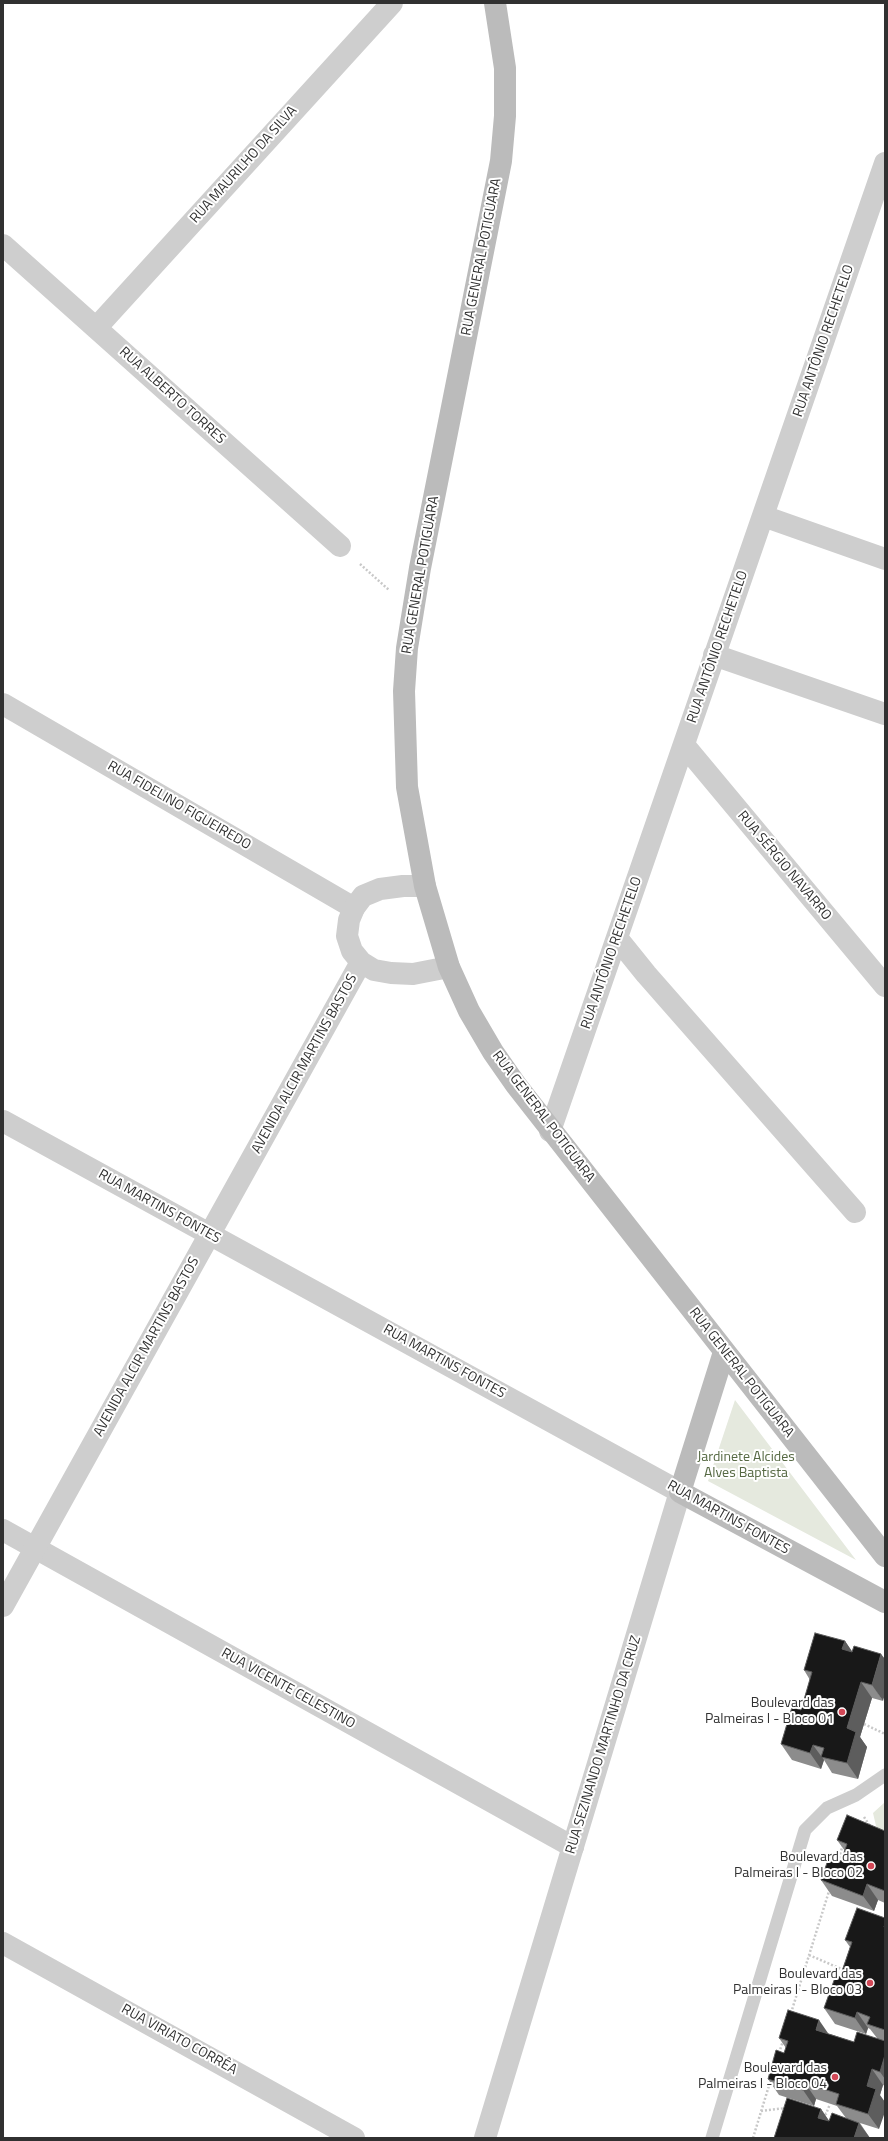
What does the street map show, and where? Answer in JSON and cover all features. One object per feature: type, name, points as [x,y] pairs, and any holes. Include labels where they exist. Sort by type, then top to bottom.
[{"type":"main road","name":"RUA GENERAL POTIGUARA","points":[[495,3],[505,68],[505,116],[501,161],[412,610],[404,691],[404,732],[407,787],[425,886],[450,967],[470,1011],[493,1052],[550,1131],[885,1556]]},
{"type":"main road","name":"RUA SEZINANDO MARTINHO DA CRUZ","points":[[680,1492],[724,1352]]},
{"type":"main road","name":"RUA MARTINS FONTES","points":[[680,1492],[885,1602]]},
{"type":"street","name":"RUA MAURILHO DA SILVA","points":[[96,328],[392,3]]},
{"type":"street","name":"RUA ANTÔNIO RECHETELO","points":[[550,1131],[885,163]]},
{"type":"street","name":"RUA ALBERTO TORRES","points":[[3,245],[340,546]]},
{"type":"street","points":[[763,516],[885,559]]},
{"type":"street","points":[[714,655],[885,714]]},
{"type":"street","name":"RUA FIDELINO FIGUEIREDO","points":[[3,704],[354,908]]},
{"type":"street","name":"RUA SÉRGIO NAVARRO","points":[[684,745],[885,986]]},
{"type":"street","points":[[425,886],[380,888],[363,896],[354,908],[349,920],[347,936],[352,951],[361,962],[374,970],[390,973],[413,974],[450,967]]},
{"type":"street","points":[[617,938],[646,974],[855,1212]]},
{"type":"street","name":"AVENIDA ALCIR MARTINS BASTOS","points":[[3,1606],[361,962]]},
{"type":"street","name":"RUA MARTINS FONTES","points":[[3,1122],[680,1492]]},
{"type":"street","name":"RUA SEZINANDO MARTINHO DA CRUZ","points":[[485,2138],[680,1492]]},
{"type":"street","name":"RUA VICENTE CELESTINO","points":[[3,1530],[573,1848]]},
{"type":"street","name":"RUA VIRIATO CORRÊA","points":[[3,1943],[354,2138]]},
{"type":"lane","points":[[712,2138],[805,1830],[827,1808],[856,1795],[885,1775]]},
{"type":"path","points":[[340,546],[412,610]]},
{"type":"path","points":[[864,1724],[885,1734]]},
{"type":"path","points":[[863,1813],[871,1829]]},
{"type":"path","points":[[836,1868],[845,1839]]},
{"type":"path","points":[[791,2015],[831,1883]]},
{"type":"path","points":[[809,1955],[850,1972]]},
{"type":"path","points":[[777,2059],[784,2037]]},
{"type":"path","points":[[753,2138],[772,2074]]},
{"type":"path","points":[[819,2112],[826,2114],[830,2104]]},
{"type":"path","points":[[761,2111],[790,2108]]},
{"type":"green space","name":"Jardinete Alcides Alves Baptista","points":[[735,1400],[856,1560],[708,1481]]},
{"type":"green space","points":[[885,1802],[885,1835],[877,1830],[873,1813]]},
{"type":"building","name":"Boulevard das Palmeiras I - Bloco 01","points":[[815,1633],[845,1641],[842,1649],[852,1652],[854,1646],[881,1654],[872,1685],[861,1682],[847,1728],[856,1732],[847,1763],[821,1757],[824,1748],[813,1745],[810,1753],[781,1744],[792,1707],[801,1710],[812,1672],[804,1670]]},
{"type":"building","points":[[847,1815],[885,1831],[885,1891],[867,1884],[863,1896],[821,1880],[829,1857],[841,1861],[847,1844],[837,1840]]},
{"type":"building","name":"Boulevard das Palmeiras I - Bloco 03","points":[[857,1908],[885,1918],[885,2030],[867,2024],[870,2017],[857,2012],[855,2018],[824,2008],[836,1975],[840,1977],[852,1942],[845,1940]]},
{"type":"building","name":"Boulevard das Palmeiras I - Bloco 04","points":[[788,2010],[819,2020],[816,2030],[854,2042],[857,2032],[885,2041],[885,2055],[880,2072],[872,2069],[867,2086],[876,2089],[868,2114],[836,2104],[839,2094],[805,2083],[803,2090],[768,2079],[776,2050],[784,2053],[788,2041],[779,2038]]},
{"type":"building","points":[[787,2098],[821,2109],[818,2118],[829,2121],[832,2113],[859,2123],[854,2138],[774,2138]]},
{"type":"place","name":"Boulevard das Palmeiras I - Bloco 01","points":[[842,1712]]},
{"type":"place","name":"Boulevard das Palmeiras I - Bloco 02","points":[[871,1866]]},
{"type":"place","name":"Boulevard das Palmeiras I - Bloco 03","points":[[870,1983]]},
{"type":"place","name":"Boulevard das Palmeiras I - Bloco 04","points":[[835,2077]]}]
